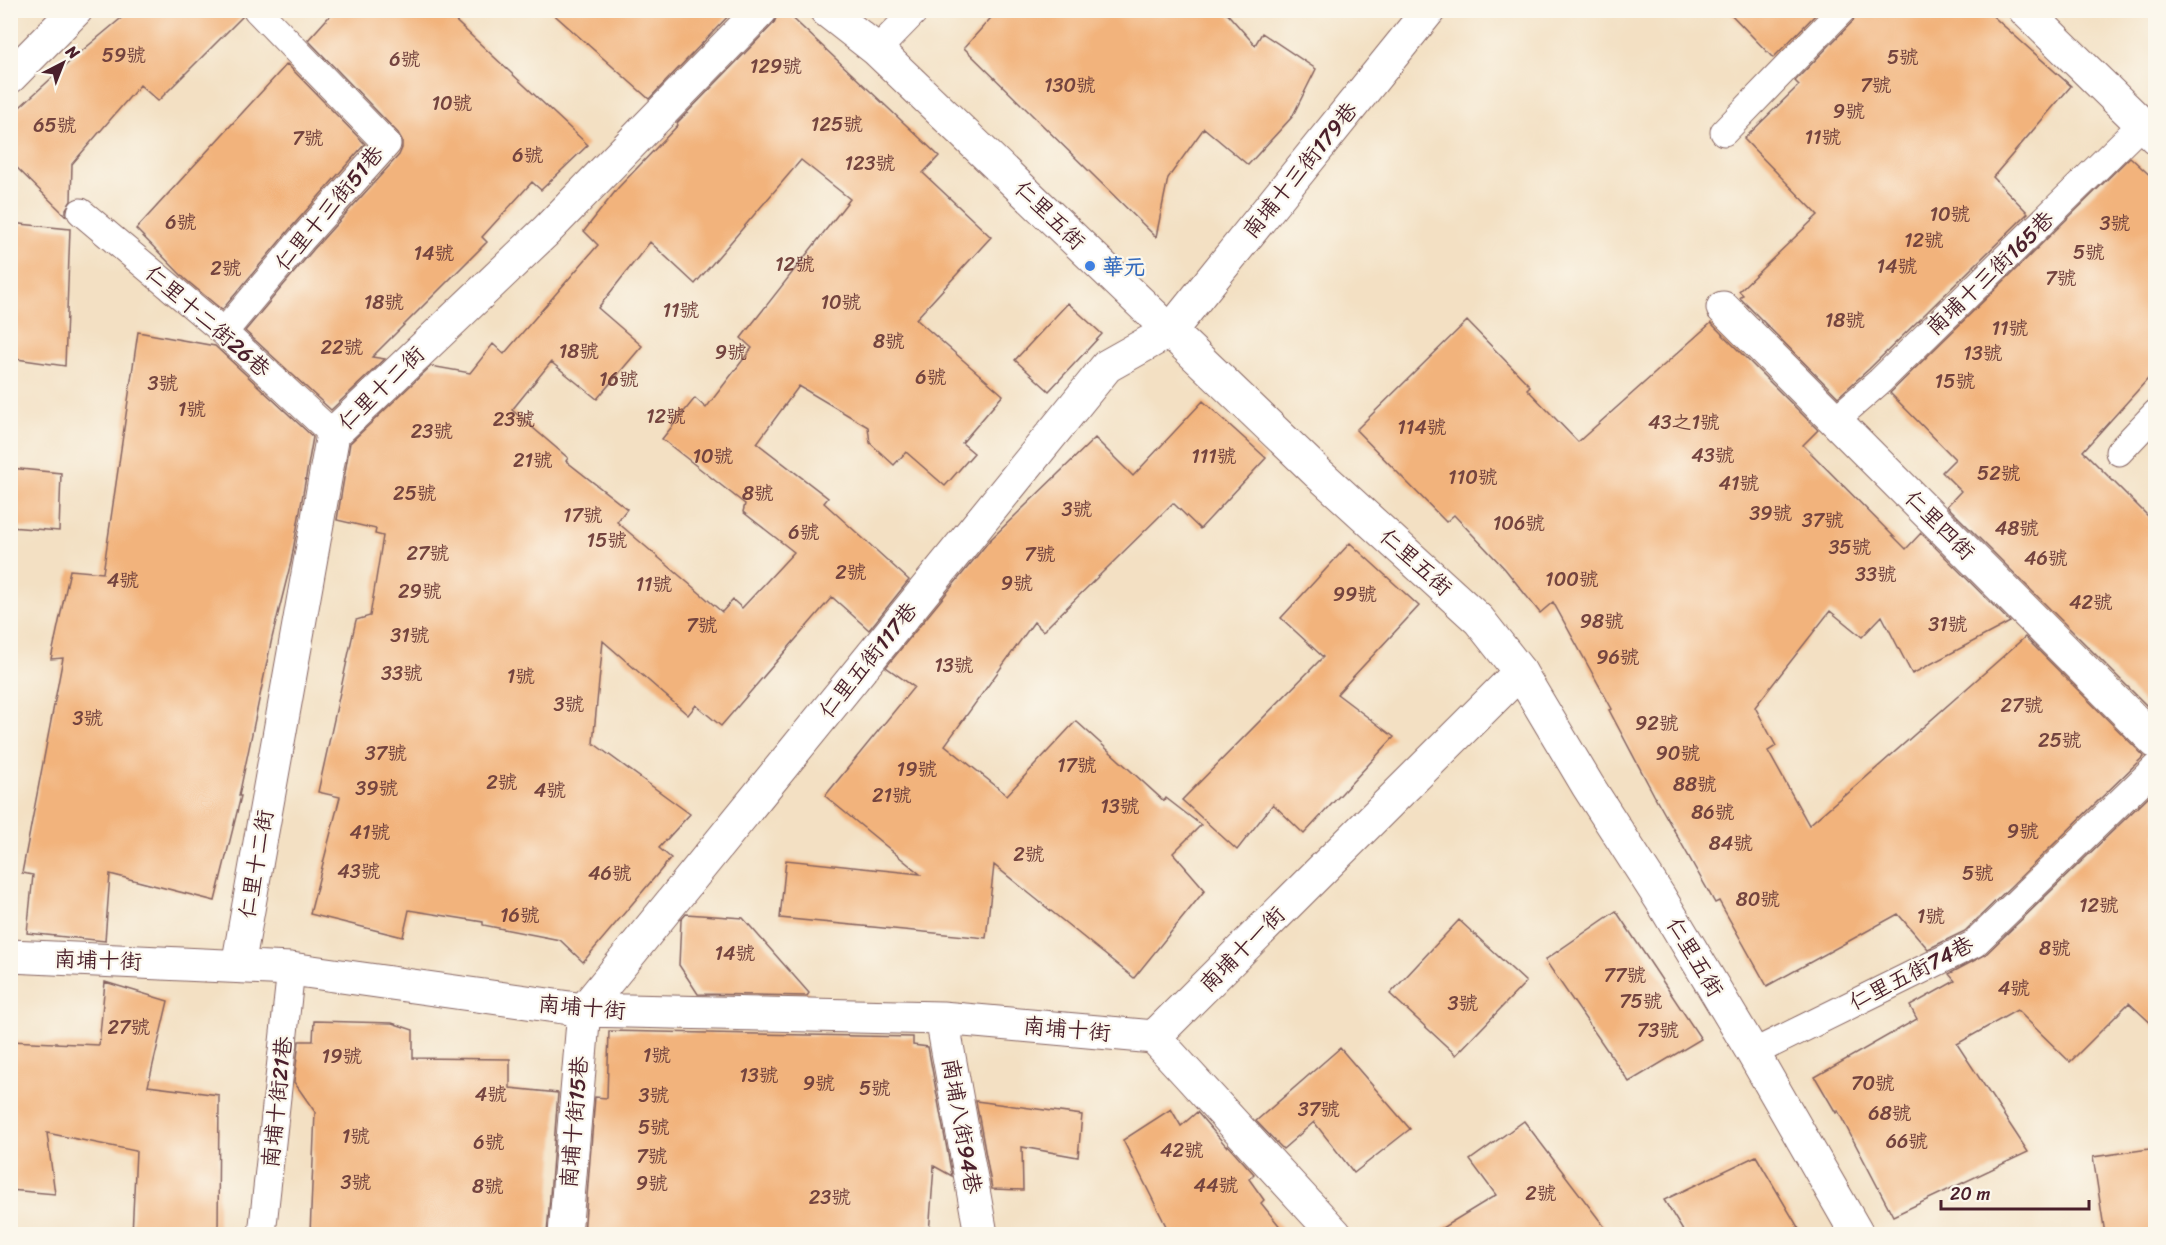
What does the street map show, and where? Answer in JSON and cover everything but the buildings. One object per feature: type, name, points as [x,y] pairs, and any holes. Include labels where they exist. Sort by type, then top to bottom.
[{"type":"street","points":[[10,77],[76,10]]},
{"type":"street","name":"仁里十二街","points":[[238,966],[333,434],[546,231],[761,10]]},
{"type":"street","name":"仁里五街","points":[[826,10],[877,50],[1318,473],[1479,620],[1520,672],[1587,786],[1660,898],[1753,1053],[1857,1234]]},
{"type":"street","name":"南埔十三街179巷","points":[[1171,330],[1429,10]]},
{"type":"street","points":[[2025,10],[2149,131]]},
{"type":"street","name":"仁里四街","points":[[1722,308],[2156,742]]},
{"type":"street","name":"仁里五街117巷","points":[[584,1010],[1107,366],[1171,330]]},
{"type":"street","name":"南埔十一街","points":[[1154,1037],[1520,672]]},
{"type":"street","name":"南埔十街","points":[[10,956],[291,969],[584,1010],[942,1018],[1154,1037]]},
{"type":"street","name":"南埔十街15巷","points":[[565,1234],[584,1010]]},
{"type":"street","name":"南埔八街94巷","points":[[942,1018],[981,1234]]},
{"type":"street","points":[[1154,1037],[1335,1234]]},
{"type":"lane","name":"仁里十三街51巷","points":[[224,332],[301,240],[387,144],[257,10]]},
{"type":"lane","points":[[877,50],[916,10]]},
{"type":"lane","points":[[1724,132],[1842,10]]},
{"type":"lane","name":"南埔十三街165巷","points":[[1835,420],[2149,131]]},
{"type":"lane","name":"仁里十二街26巷","points":[[81,212],[224,332],[333,434]]},
{"type":"lane","points":[[2119,452],[2156,413]]},
{"type":"lane","name":"仁里五街74巷","points":[[1753,1053],[1974,944],[2156,767]]},
{"type":"lane","name":"南埔十街21巷","points":[[262,1234],[291,969]]},
{"type":"place","name":"華元","points":[[1090,266]]}]
